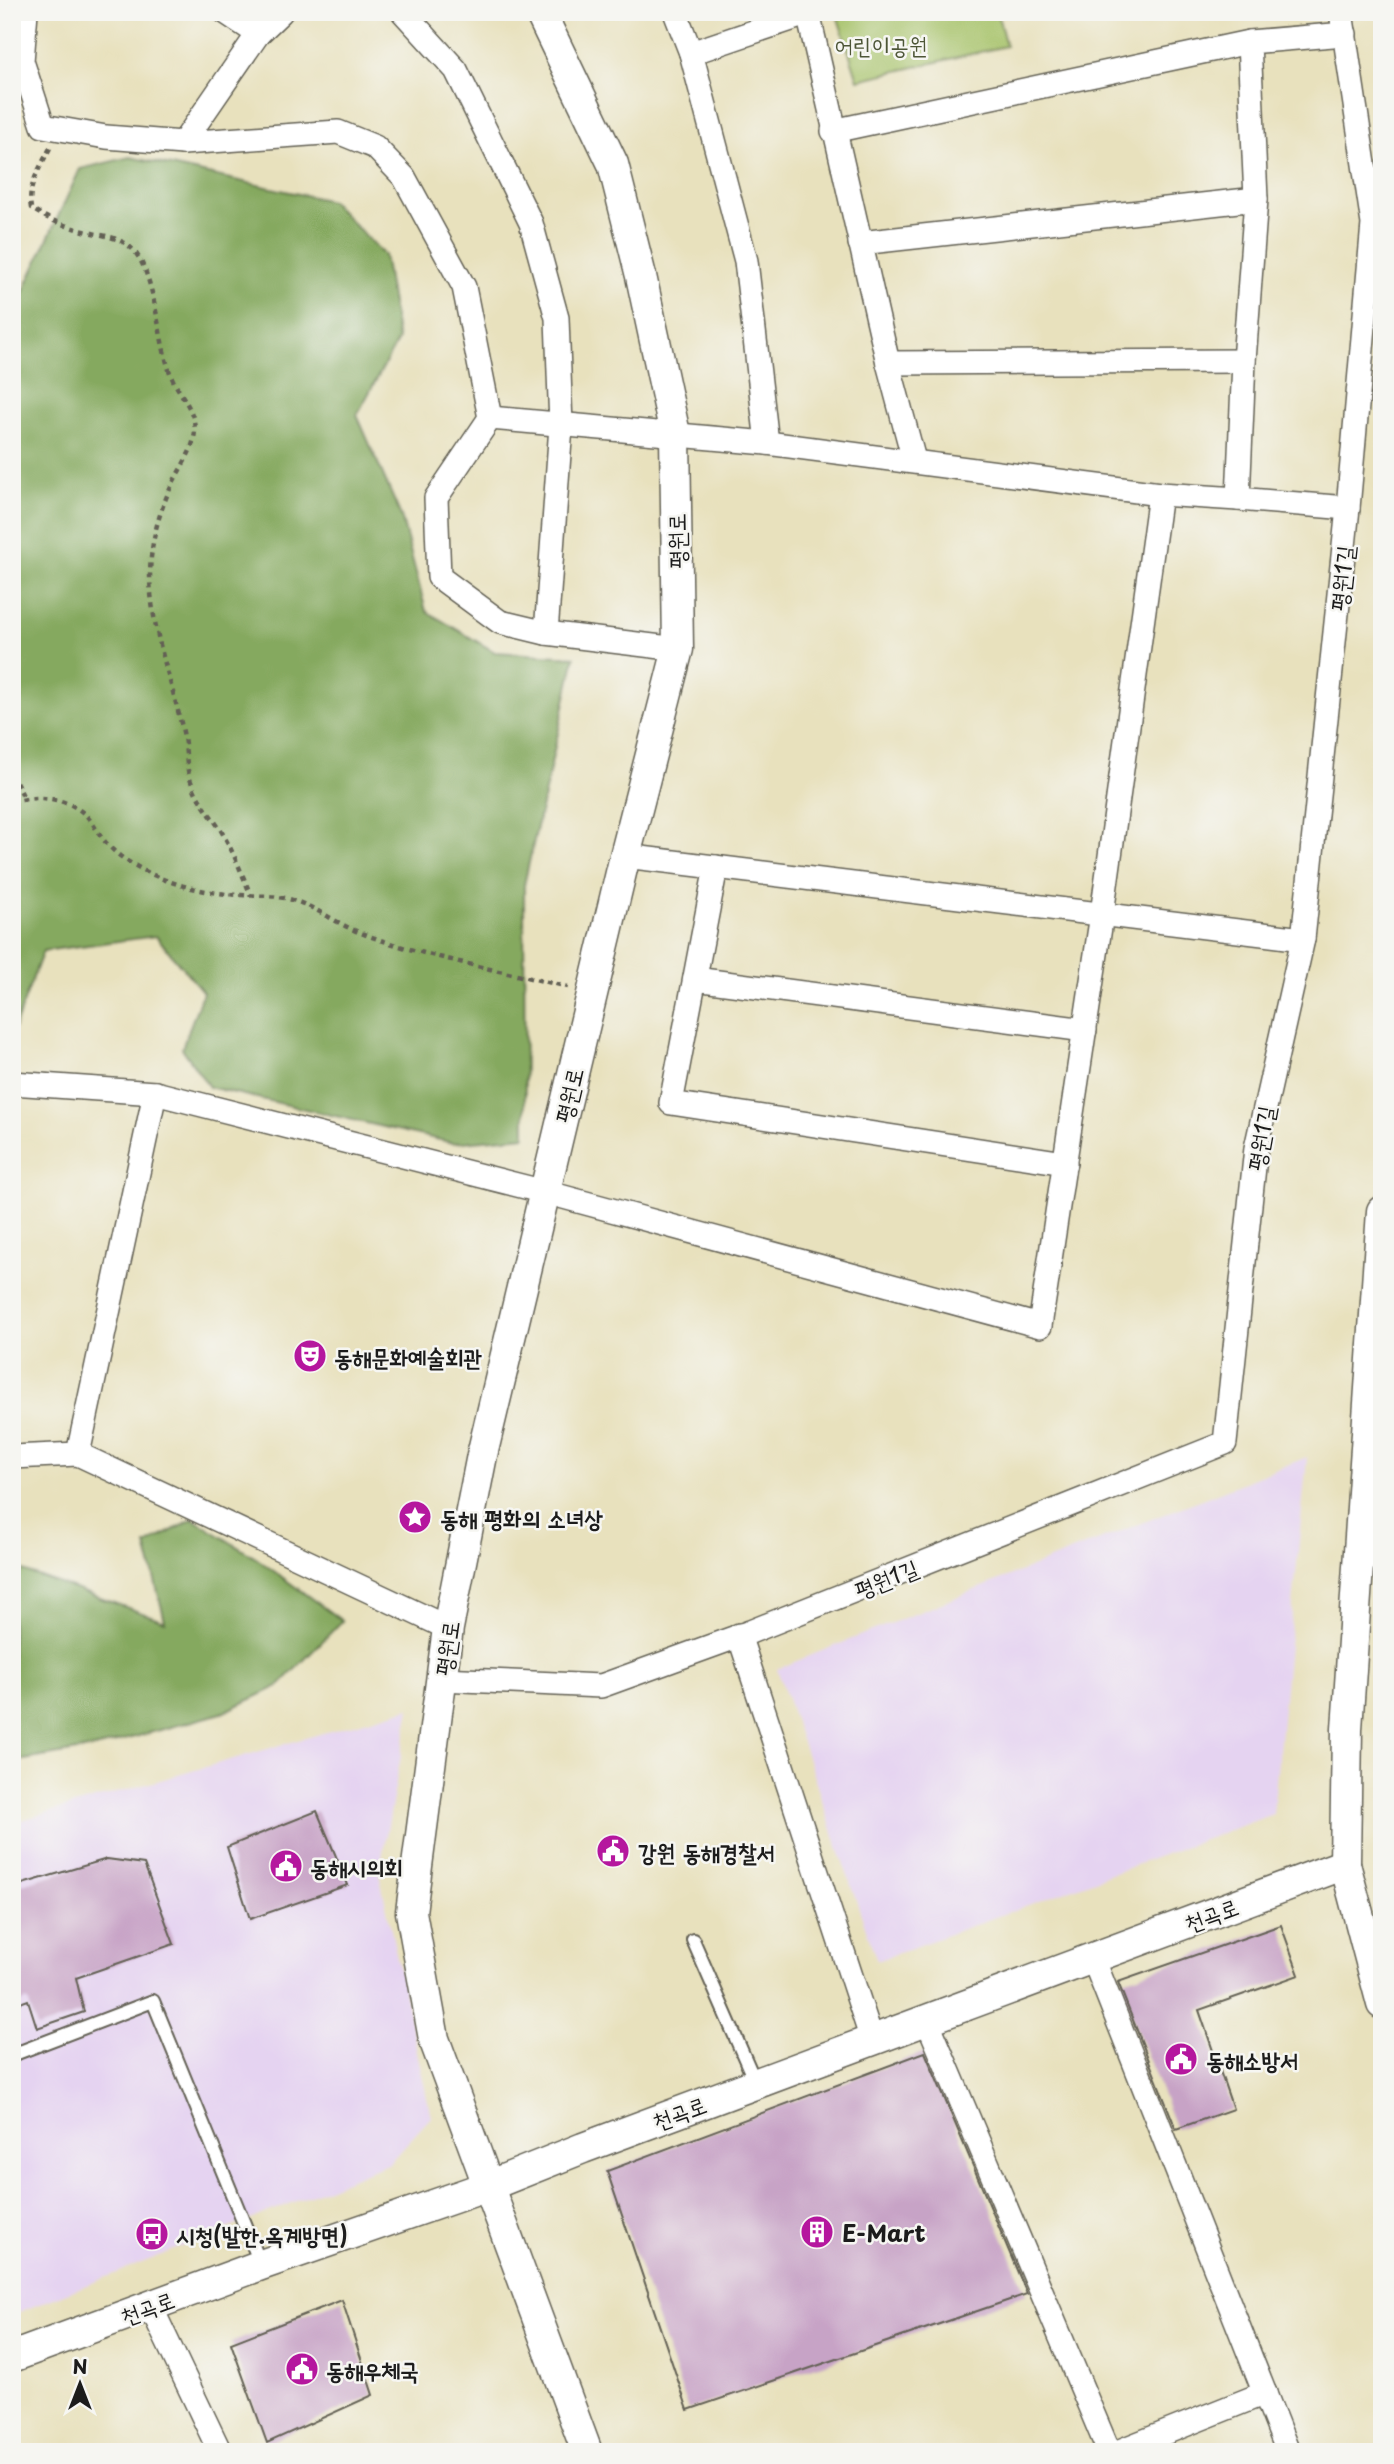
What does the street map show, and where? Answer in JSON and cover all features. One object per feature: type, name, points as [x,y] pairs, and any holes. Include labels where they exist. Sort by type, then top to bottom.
[{"type":"street","points":[[26,12],[22,61],[43,125],[106,137],[183,142],[338,132],[375,147],[404,177],[464,287],[489,418],[436,498],[439,577],[500,622],[546,633],[678,649]]},
{"type":"street","points":[[225,12],[258,34]]},
{"type":"street","points":[[183,142],[258,34],[281,12]]},
{"type":"street","points":[[403,12],[456,70],[531,223],[557,318],[561,426],[546,633]]},
{"type":"street","name":"평원로","points":[[540,12],[613,164],[641,276],[675,434],[678,649],[625,856],[482,1455],[448,1628],[411,1912],[434,2039],[587,2452]]},
{"type":"street","points":[[675,12],[691,53],[746,261],[767,443]]},
{"type":"street","points":[[691,53],[810,13],[860,243],[914,460]]},
{"type":"street","points":[[834,131],[1343,23]]},
{"type":"street","name":"평원1길","points":[[441,1679],[601,1686],[739,1635],[1225,1443],[1255,1148],[1303,939],[1348,508],[1373,224],[1343,23]]},
{"type":"street","points":[[1238,499],[1255,199],[1249,41]]},
{"type":"street","points":[[860,243],[1255,199]]},
{"type":"street","points":[[888,363],[1244,361]]},
{"type":"street","points":[[489,418],[767,443],[1160,494],[1348,508]]},
{"type":"street","points":[[12,1083],[155,1093],[545,1192],[1040,1326],[1102,914],[1160,494]]},
{"type":"street","points":[[625,856],[1303,939]]},
{"type":"street","points":[[716,867],[671,1103],[1065,1163]]},
{"type":"street","points":[[695,979],[1085,1030]]},
{"type":"street","points":[[78,1454],[155,1093]]},
{"type":"street","points":[[1382,1211],[1347,1728],[1345,1864],[1382,2004]]},
{"type":"street","points":[[12,1457],[78,1454],[448,1628]]},
{"type":"street","points":[[739,1635],[872,2040]]},
{"type":"street","name":"천곡로","points":[[14,2352],[488,2186],[1345,1864]]},
{"type":"street","points":[[1093,1958],[1288,2452]]},
{"type":"street","points":[[927,2020],[1109,2452]]},
{"type":"street","points":[[150,2305],[220,2452]]},
{"type":"street","points":[[1117,2452],[1265,2393]]},
{"type":"lane","points":[[693,1940],[756,2084]]},
{"type":"lane","points":[[12,2055],[153,2001],[261,2265]]},
{"type":"path","points":[[59,128],[32,184],[29,196],[31,208],[68,226],[115,238],[128,245],[137,255],[146,278],[169,369],[195,423],[192,446],[170,489],[155,538],[149,573],[151,596],[162,654],[184,735],[190,781],[221,830],[251,896]]},
{"type":"path","points":[[12,682],[19,695],[17,708],[12,714]]},
{"type":"path","points":[[12,773],[24,798]]},
{"type":"path","points":[[12,803],[24,798],[52,799],[80,810],[114,851],[151,874],[203,890],[285,898],[359,933],[390,943],[592,993]]},
{"type":"path","points":[[1382,1709],[1382,1796]]},
{"type":"shaded area","points":[[1307,1457],[1273,1814],[877,1961],[777,1669]]},
{"type":"shaded area","points":[[410,1708],[379,1873],[431,2117],[388,2164],[12,2315],[12,1823]]},
{"type":"green space","name":"어린이공원","points":[[836,12],[997,12],[1006,46],[858,80]]},
{"type":"green space","points":[[130,157],[331,201],[384,255],[398,340],[357,415],[401,516],[426,611],[495,652],[575,657],[524,885],[525,1136],[453,1143],[209,1087],[182,1048],[203,992],[156,936],[43,951],[12,1034],[12,316],[80,169]]},
{"type":"green space","points":[[193,1519],[256,1558],[342,1621],[279,1686],[222,1713],[95,1748],[12,1762],[12,1567],[165,1621],[146,1545]]},
{"type":"building","name":"동해시의회","points":[[317,1811],[348,1885],[250,1919],[227,1847]]},
{"type":"building","points":[[107,1859],[144,1864],[174,1944],[76,1978],[84,2012],[37,2028],[28,2000],[12,2006],[12,1887]]},
{"type":"building","name":"동해소방서","points":[[1281,1925],[1299,1975],[1199,2010],[1233,2109],[1176,2129],[1118,1982]]},
{"type":"building","name":"E-Mart","points":[[925,2052],[1027,2294],[688,2410],[607,2171]]},
{"type":"building","name":"동해우체국","points":[[342,2300],[373,2395],[267,2443],[231,2343]]},
{"type":"place","name":"동해문화예술회관","points":[[310,1356]]},
{"type":"place","name":"동해 평화의 소녀상","points":[[415,1517]]},
{"type":"place","name":"강원 동해경찰서","points":[[613,1851]]},
{"type":"place","name":"동해시의회","points":[[286,1866]]},
{"type":"place","name":"동해소방서","points":[[1181,2059]]},
{"type":"place","name":"E-Mart","points":[[817,2232]]},
{"type":"place","name":"시청(발한.옥계방면)","points":[[152,2234]]},
{"type":"place","name":"동해우체국","points":[[302,2369]]}]
